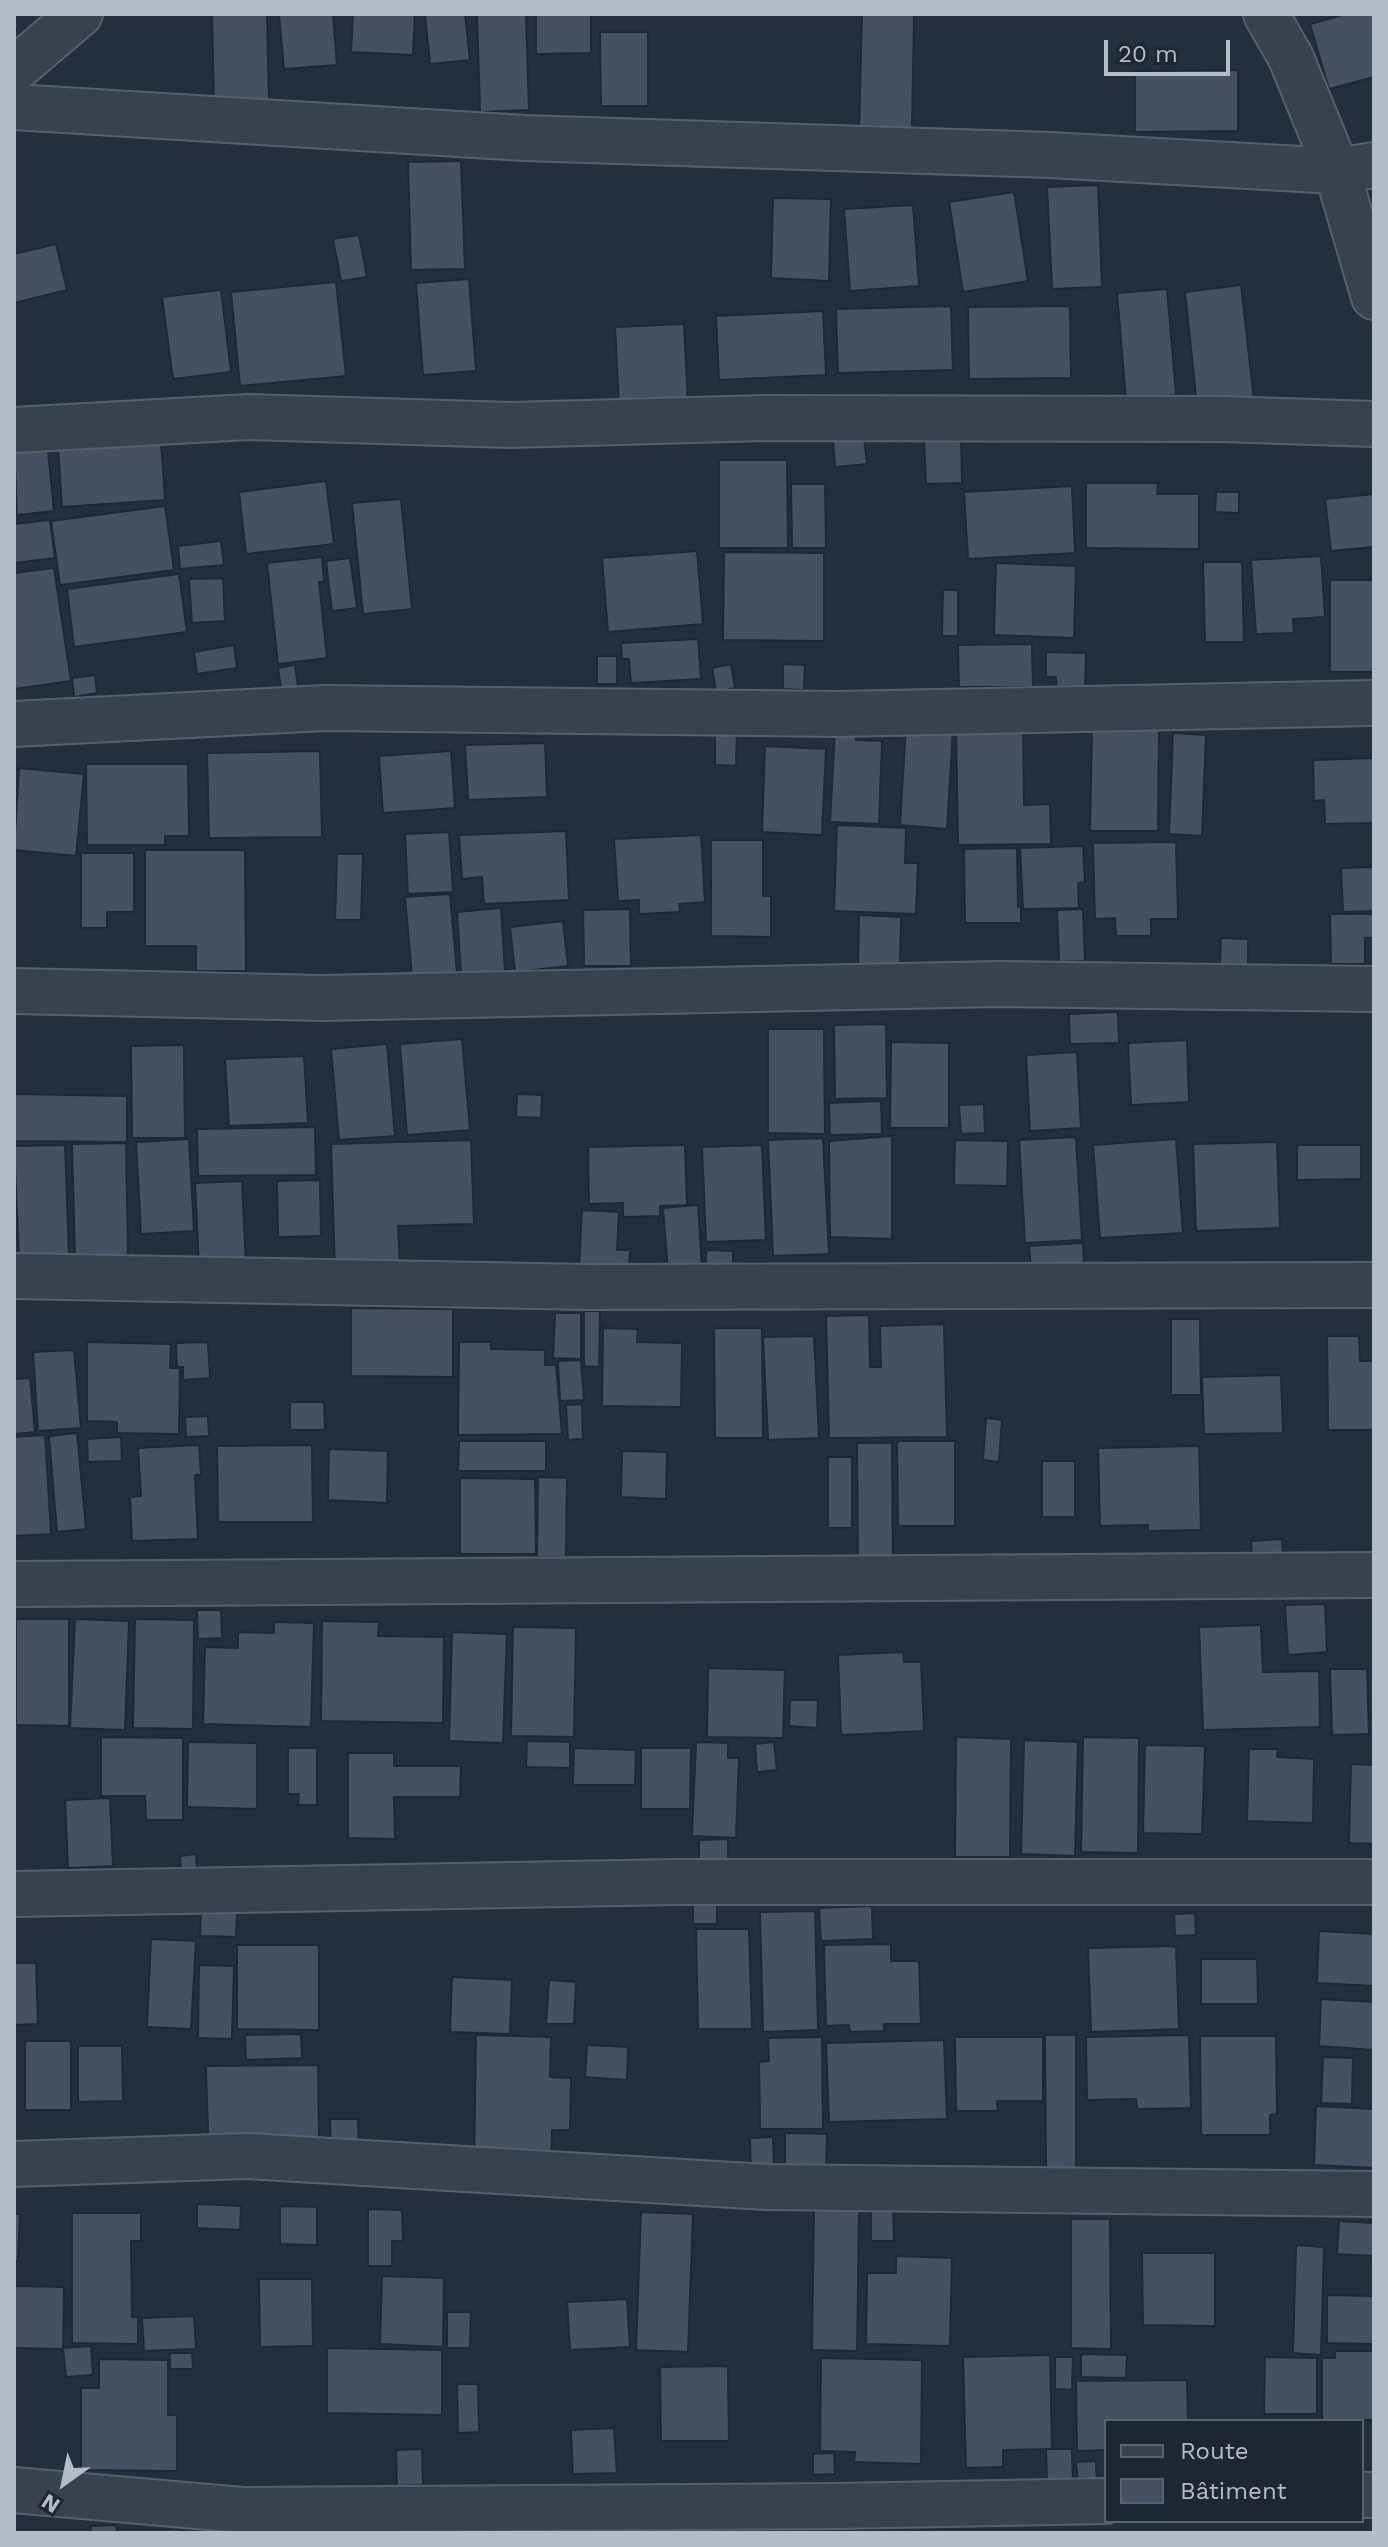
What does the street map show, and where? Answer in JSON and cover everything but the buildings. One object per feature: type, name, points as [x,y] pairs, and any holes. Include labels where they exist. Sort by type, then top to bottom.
[{"type":"street","points":[[14,70],[80,14]]},
{"type":"street","points":[[1266,14],[1356,168],[1374,297]]},
{"type":"street","points":[[14,107],[524,138],[1356,168]]},
{"type":"street","points":[[14,430],[248,417],[511,425],[765,418],[1221,419],[1374,424]]},
{"type":"street","points":[[14,724],[325,708],[839,714],[1374,703]]},
{"type":"street","points":[[14,991],[322,998],[999,984],[1374,989]]},
{"type":"street","points":[[14,1276],[588,1287],[1374,1285]]},
{"type":"street","points":[[14,1584],[1374,1575]]},
{"type":"street","points":[[14,1894],[676,1882],[1374,1882]]},
{"type":"street","points":[[14,2164],[247,2156],[767,2187],[1374,2194]]},
{"type":"street","points":[[14,2490],[242,2510],[822,2507],[1104,2501]]}]
